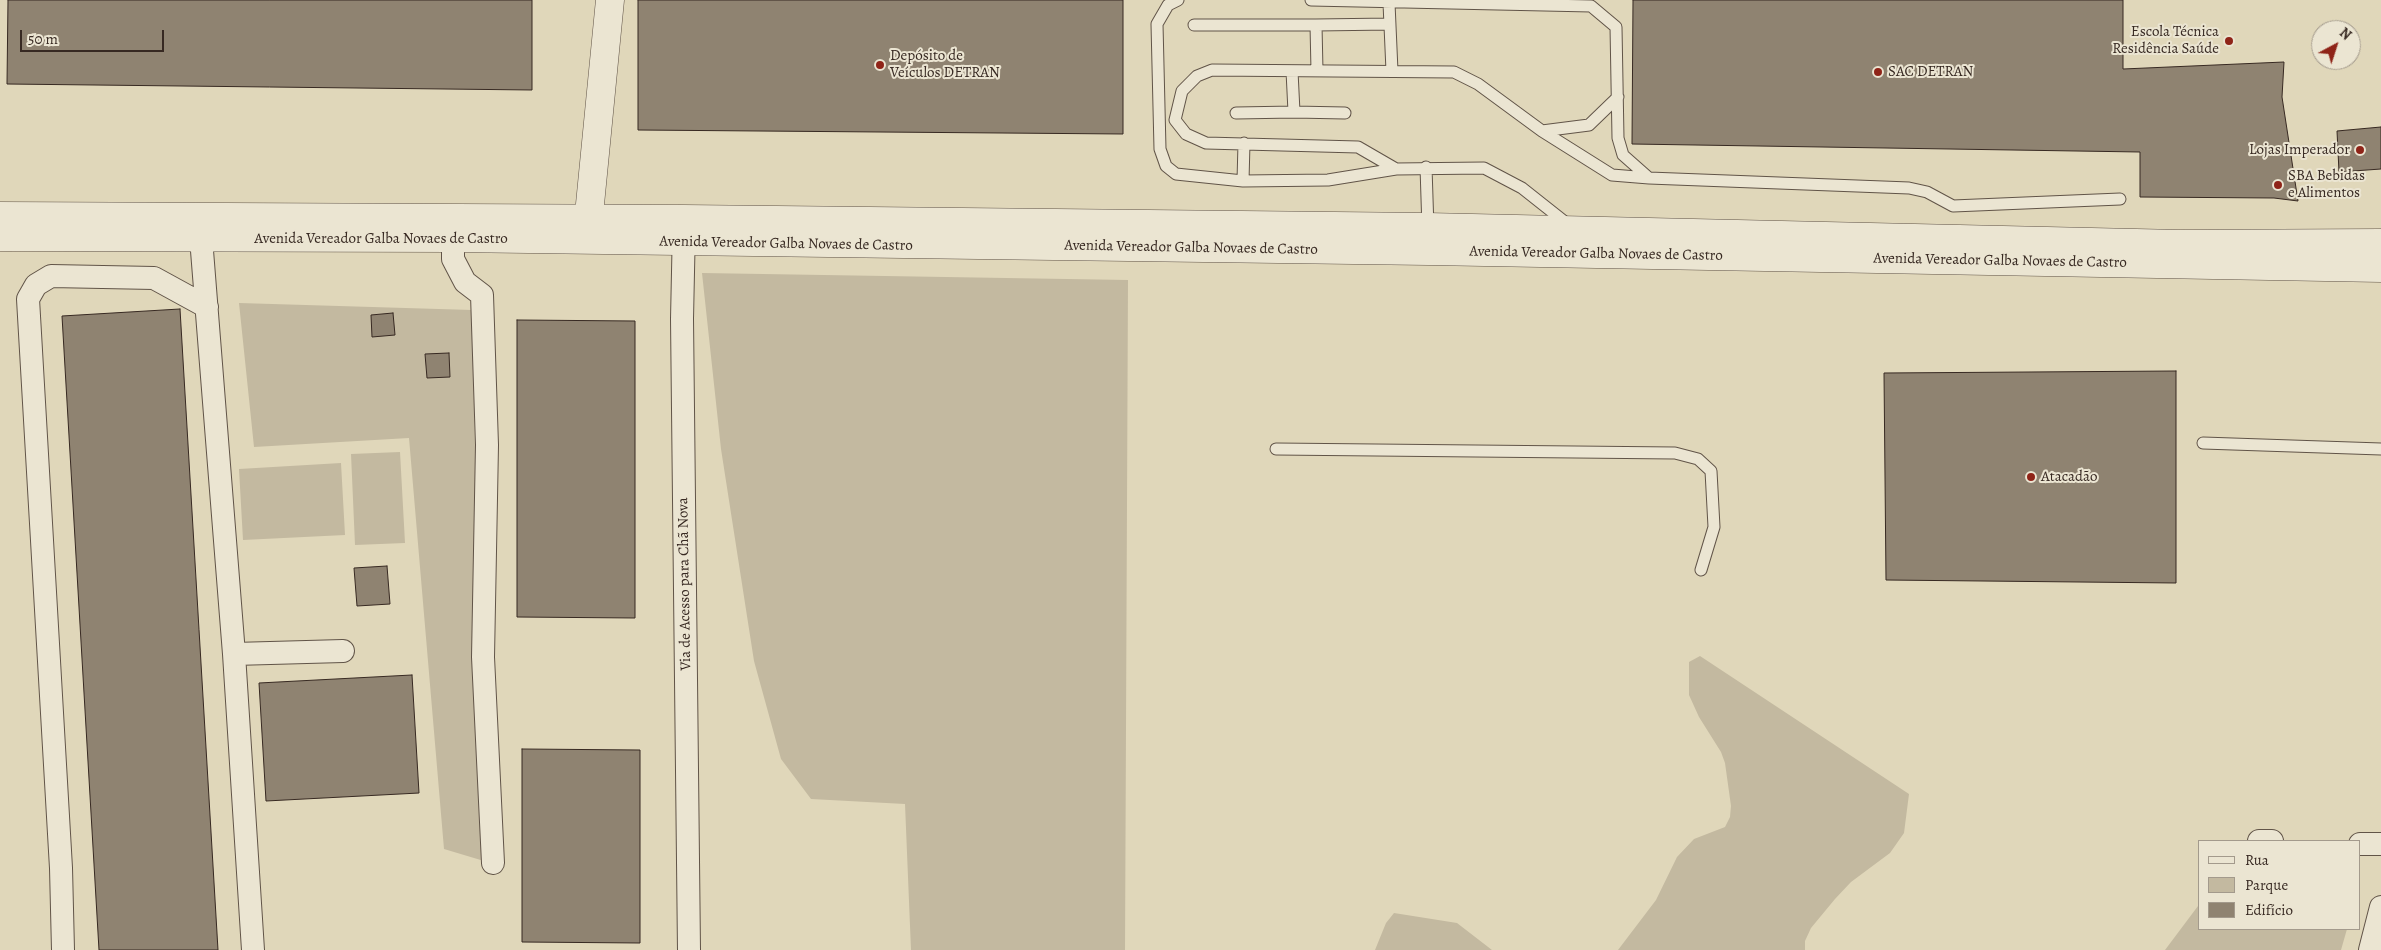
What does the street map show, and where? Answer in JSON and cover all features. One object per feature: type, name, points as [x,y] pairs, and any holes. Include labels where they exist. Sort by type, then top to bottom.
[{"type":"street","points":[[587,229],[610,0]]},
{"type":"street","name":"Avenida Vereador Galba Novaes de Castro","points":[[0,216],[684,231],[1428,239],[2381,268]]},
{"type":"street","name":"Avenida Vereador Galba Novaes de Castro","points":[[0,237],[453,238],[587,229]]},
{"type":"street","name":"Avenida Vereador Galba Novaes de Castro","points":[[1428,239],[1575,230],[2180,244],[2381,243]]},
{"type":"street","name":"Via de Acesso para Chã Nova","points":[[684,231],[682,319],[689,950]]},
{"type":"street","points":[[201,238],[234,654],[253,950]]},
{"type":"street","points":[[453,238],[453,259],[465,282],[482,295],[487,445],[484,692],[493,863]]},
{"type":"street","points":[[63,950],[60,858],[28,299],[36,285],[51,276],[154,278],[207,307]]},
{"type":"street","points":[[234,654],[343,652]]},
{"type":"street","points":[[2361,844],[2381,844]]},
{"type":"street","points":[[2370,950],[2381,907]]},
{"type":"lane","points":[[1178,0],[1168,5],[1156,24],[1160,149],[1166,166],[1176,174],[1243,181],[1328,180],[1396,169],[1426,167],[1484,168],[1522,188],[1575,230]]},
{"type":"lane","points":[[1311,0],[1590,6],[1616,27],[1618,138],[1623,155],[1649,178]]},
{"type":"lane","points":[[1389,3],[1392,71]]},
{"type":"lane","points":[[1194,25],[1390,24]]},
{"type":"lane","points":[[1316,25],[1317,71]]},
{"type":"lane","points":[[1396,169],[1358,147],[1206,143],[1186,134],[1175,120],[1182,91],[1197,76],[1212,70],[1454,72],[1478,84],[1542,131],[1612,175],[1909,188],[1926,192],[1953,206],[2120,199]]},
{"type":"lane","points":[[1292,71],[1294,112]]},
{"type":"lane","points":[[1542,131],[1589,125],[1614,104],[1618,98]]},
{"type":"lane","points":[[1236,113],[1345,113]]},
{"type":"lane","points":[[1243,181],[1244,143]]},
{"type":"lane","points":[[1426,167],[1428,239]]},
{"type":"lane","points":[[2203,443],[2381,449]]},
{"type":"lane","points":[[1276,449],[1675,453],[1698,459],[1711,471],[1714,527],[1701,570]]},
{"type":"green space","points":[[702,273],[1128,280],[1125,950],[911,950],[905,804],[811,799],[781,759],[754,661],[721,449]]},
{"type":"green space","points":[[239,303],[472,310],[484,861],[444,849],[409,438],[254,447]]},
{"type":"green space","points":[[400,452],[405,543],[355,545],[351,454]]},
{"type":"green space","points":[[341,463],[345,535],[243,540],[239,469]]},
{"type":"green space","points":[[1700,656],[1909,794],[1904,833],[1890,853],[1851,882],[1835,899],[1811,928],[1805,941],[1805,950],[1618,950],[1656,900],[1677,857],[1694,839],[1725,827],[1730,817],[1731,806],[1725,763],[1721,752],[1699,717],[1689,695],[1689,662]]},
{"type":"green space","points":[[2198,906],[2198,930],[2347,930],[2341,950],[2165,950]]},
{"type":"green space","points":[[1394,913],[1457,923],[1492,950],[1375,950],[1386,923]]},
{"type":"building","points":[[8,0],[532,0],[532,90],[7,84]]},
{"type":"building","name":"Depósito de Veículos DETRAN","points":[[638,0],[1123,0],[1123,134],[638,130]]},
{"type":"building","name":"SAC DETRAN","points":[[1633,0],[2123,0],[2123,69],[2284,62],[2282,97],[2298,201],[2274,198],[2140,197],[2140,152],[1632,144]]},
{"type":"building","name":"Lojas Imperador","points":[[2381,127],[2381,169],[2339,172],[2337,131]]},
{"type":"building","points":[[180,309],[218,950],[99,950],[62,316]]},
{"type":"building","points":[[393,313],[395,335],[372,337],[371,315]]},
{"type":"building","points":[[517,320],[635,321],[635,618],[517,617]]},
{"type":"building","points":[[449,353],[450,377],[427,378],[425,354]]},
{"type":"building","name":"Atacadão","points":[[2176,371],[2176,583],[1886,580],[1884,373]]},
{"type":"building","points":[[387,566],[390,604],[357,606],[354,568]]},
{"type":"building","points":[[412,675],[419,793],[266,801],[259,683]]},
{"type":"building","points":[[522,749],[640,750],[640,943],[522,942]]},
{"type":"place","name":"Escola Técnica Residência Saúde","points":[[2229,41]]},
{"type":"place","name":"Depósito de Veículos DETRAN","points":[[880,65]]},
{"type":"place","name":"SAC DETRAN","points":[[1878,72]]},
{"type":"place","name":"Lojas Imperador","points":[[2360,150]]},
{"type":"place","name":"SBA Bebidas e Alimentos","points":[[2278,185]]},
{"type":"place","name":"Atacadão","points":[[2031,477]]}]
